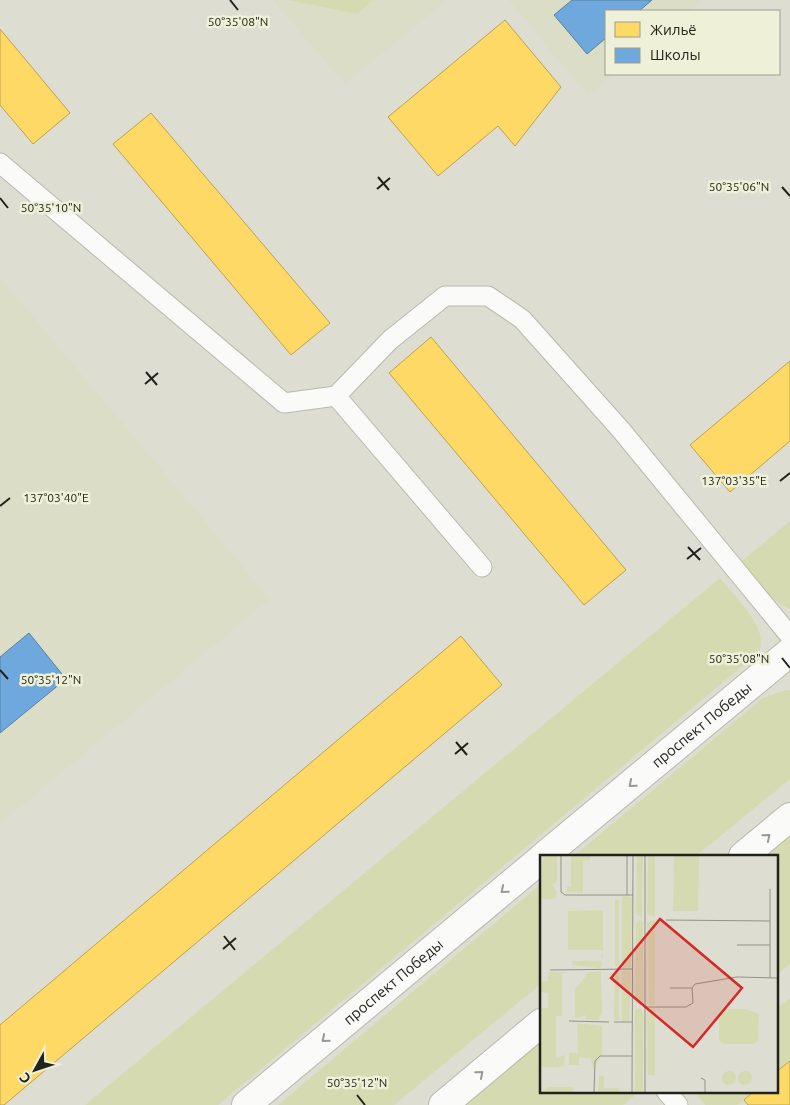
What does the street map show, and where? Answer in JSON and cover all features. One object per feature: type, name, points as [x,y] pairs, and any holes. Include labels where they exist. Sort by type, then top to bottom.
[{"type":"main road","name":"проспект Победы","points":[[545,855],[790,652]]},
{"type":"main road","points":[[744,855],[790,818]]},
{"type":"main road","name":"проспект Победы","points":[[246,1105],[540,860]]},
{"type":"main road","points":[[443,1105],[540,1024]]},
{"type":"lane","points":[[0,163],[284,403],[336,396],[390,340],[445,296],[488,296],[522,319],[614,423],[790,636]]},
{"type":"lane","points":[[336,396],[482,566]]},
{"type":"lane","points":[[667,1092],[678,1105]]},
{"type":"shaded area","points":[[273,0],[447,0],[345,84]]},
{"type":"shaded area","points":[[509,0],[703,0],[690,10],[605,10],[605,75],[613,75],[588,96]]},
{"type":"shaded area","points":[[0,277],[270,599],[0,824]]},
{"type":"green space","points":[[288,0],[373,0],[357,14]]},
{"type":"green space","points":[[790,521],[790,609],[770,595],[742,561]]},
{"type":"green space","points":[[720,578],[755,623],[760,633],[761,643],[759,652],[218,1105],[85,1105]]},
{"type":"green space","points":[[790,690],[790,779],[697,855],[575,855],[763,698]]},
{"type":"green space","points":[[790,827],[790,964],[778,974],[778,855],[756,855]]},
{"type":"green space","points":[[540,885],[540,985],[394,1105],[278,1105]]},
{"type":"green space","points":[[790,998],[790,1061],[778,1070],[778,1007]]},
{"type":"green space","points":[[540,1035],[540,1092],[639,1092],[623,1105],[455,1105]]},
{"type":"green space","points":[[695,1092],[753,1092],[737,1105],[705,1105]]},
{"type":"building: Жильё","points":[[505,20],[561,87],[515,146],[498,126],[438,176],[388,117]]},
{"type":"building: Жильё","points":[[0,29],[70,113],[33,144],[0,105]]},
{"type":"building: Жильё","points":[[151,113],[330,323],[291,355],[113,144]]},
{"type":"building: Жильё","points":[[431,337],[626,570],[584,605],[389,373]]},
{"type":"building: Жильё","points":[[790,361],[790,441],[730,492],[690,445]]},
{"type":"building: Жильё","points":[[461,636],[502,685],[4,1105],[0,1105],[0,1025]]},
{"type":"building: Жильё","points":[[790,1061],[790,1105],[748,1105],[744,1100],[753,1092],[778,1092],[778,1070]]},
{"type":"building: Школы","points":[[572,0],[652,0],[640,10],[605,10],[605,39],[587,54],[554,15]]},
{"type":"building: Школы","points":[[29,633],[66,679],[0,733],[0,657]]}]
